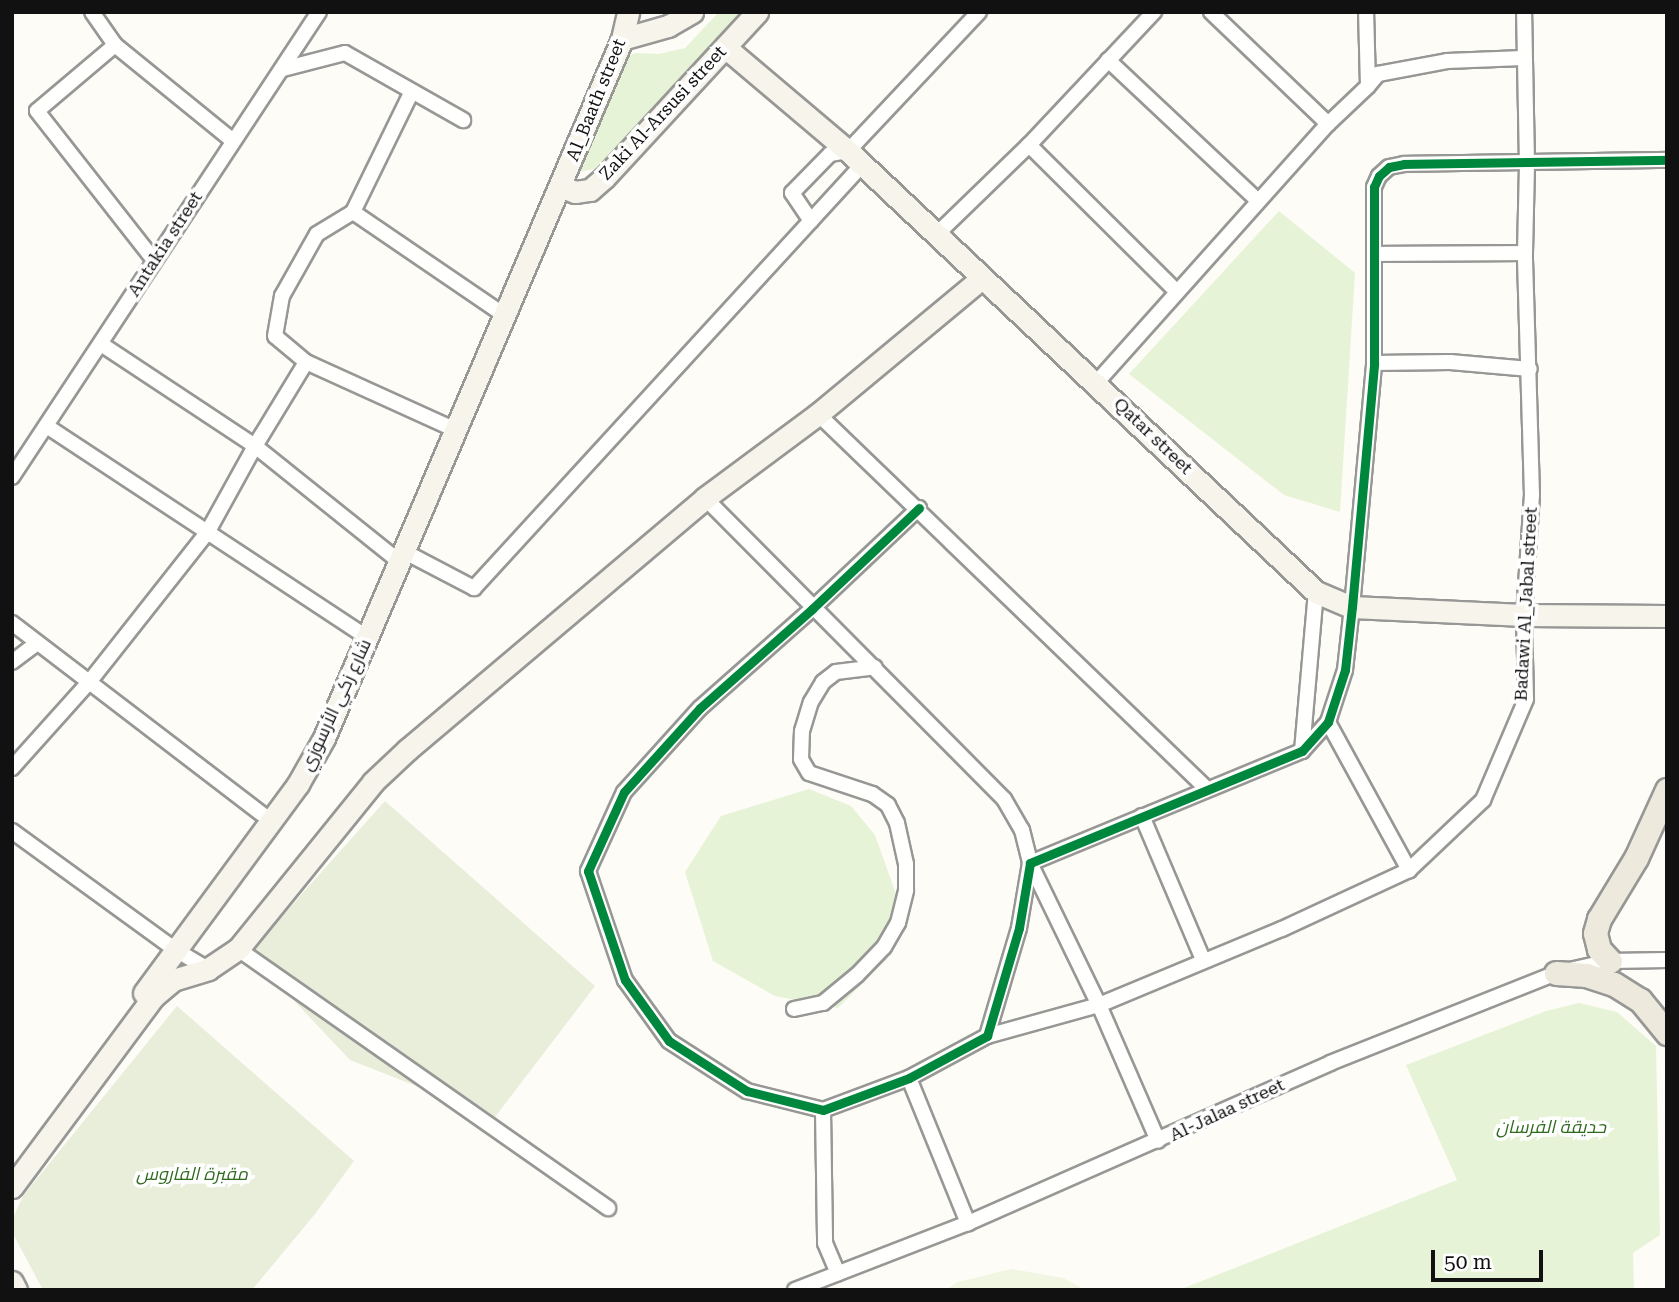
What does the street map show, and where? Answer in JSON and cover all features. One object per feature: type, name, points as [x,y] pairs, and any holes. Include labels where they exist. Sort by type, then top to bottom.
[{"type":"main road","points":[[1610,961],[1599,949],[1595,933],[1598,919],[1636,858],[1667,790]]},
{"type":"main road","points":[[1556,973],[1586,975],[1614,984],[1645,1005],[1667,1033]]},
{"type":"street","points":[[92,12],[115,45],[232,139]]},
{"type":"street","name":"Antakia street","points":[[12,477],[48,427],[232,139],[283,69],[319,12]]},
{"type":"street","name":"Al_Baath street","points":[[560,186],[622,39],[628,12]]},
{"type":"street","points":[[622,39],[668,26],[692,12]]},
{"type":"street","points":[[101,344],[255,446],[403,557],[474,588],[811,221],[855,158],[979,12]]},
{"type":"street","points":[[936,235],[1029,145],[1154,12]]},
{"type":"street","points":[[1211,12],[1328,124]]},
{"type":"street","points":[[1366,12],[1368,86]]},
{"type":"street","name":"Badawi Al_Jabal street","points":[[823,1110],[909,1078],[987,1036],[1099,1005],[1282,929],[1409,870],[1483,800],[1526,699],[1524,615],[1532,495],[1525,253],[1527,164],[1524,12]]},
{"type":"street","name":"Zaki Al-Arsusi street","points":[[560,186],[575,192],[590,190],[604,178],[725,47],[746,17]]},
{"type":"street","points":[[115,45],[37,111],[154,260]]},
{"type":"street","name":"Qatar street","points":[[725,47],[855,158],[1097,382],[1316,592],[1352,607],[1524,615],[1667,616]]},
{"type":"street","points":[[283,69],[345,52],[411,93],[463,120]]},
{"type":"street","points":[[1097,382],[1328,124],[1378,74],[1447,61],[1523,58]]},
{"type":"street","points":[[1108,60],[1258,201]]},
{"type":"street","points":[[411,93],[353,212],[317,234],[282,296],[275,336],[306,362],[456,430]]},
{"type":"street","points":[[1029,145],[1176,291]]},
{"type":"street","points":[[811,221],[792,193],[830,154],[855,158]]},
{"type":"street","points":[[1030,863],[1206,788],[1302,751],[1328,722],[1345,670],[1374,363],[1374,187],[1389,167],[1404,164],[1667,160]]},
{"type":"street","name":"شارع زكي الأرسوزي","points":[[12,1168],[298,784],[324,738],[560,186]]},
{"type":"street","points":[[353,212],[505,315]]},
{"type":"street","points":[[1374,254],[1525,253]]},
{"type":"street","points":[[12,1187],[153,997],[173,980],[208,969],[238,949],[373,782],[407,750],[705,498],[818,414],[982,278]]},
{"type":"street","points":[[12,768],[90,681],[207,533],[306,362]]},
{"type":"street","points":[[1374,363],[1450,362],[1530,369]]},
{"type":"street","points":[[818,414],[919,508],[1206,788]]},
{"type":"street","points":[[48,427],[368,638]]},
{"type":"street","points":[[705,498],[812,609],[874,667],[1004,799],[1022,830],[1030,863],[1099,1005],[1158,1142]]},
{"type":"street","points":[[838,1272],[825,1243],[823,1110],[747,1091],[669,1041],[625,979],[588,871],[624,792],[700,708],[812,609],[919,508]]},
{"type":"street","points":[[1302,751],[1316,592]]},
{"type":"street","points":[[12,623],[271,821]]},
{"type":"street","points":[[12,662],[37,643]]},
{"type":"street","points":[[794,1009],[823,1003],[857,975],[884,947],[898,923],[906,890],[906,864],[897,823],[888,805],[872,794],[809,773],[802,759],[802,731],[811,702],[823,682],[836,673],[874,667]]},
{"type":"street","points":[[1328,722],[1409,870]]},
{"type":"street","points":[[1142,816],[1203,960]]},
{"type":"street","points":[[12,831],[176,950],[208,969]]},
{"type":"street","points":[[987,1036],[1019,929],[1030,863]]},
{"type":"street","points":[[238,949],[608,1208]]},
{"type":"street","name":"Al-Jalaa street","points":[[795,1290],[968,1223],[1158,1142],[1330,1063],[1556,973],[1610,961],[1667,960]]},
{"type":"street","points":[[909,1078],[968,1223]]},
{"type":"street","points":[[12,1282],[16,1290]]},
{"type":"green space","points":[[719,12],[744,12],[600,168],[579,172],[624,57],[636,53],[658,54],[685,48]]},
{"type":"green space","points":[[1279,211],[1355,273],[1340,512],[1284,495],[1129,374]]},
{"type":"green space","points":[[809,789],[851,806],[875,835],[896,894],[887,959],[838,1008],[775,996],[713,961],[685,872],[721,816]]},
{"type":"green space","points":[[385,801],[595,986],[495,1117],[350,1060],[249,953]]},
{"type":"green space","name":"حديقة الفرسان","points":[[1579,1003],[1617,1012],[1656,1046],[1660,1235],[1633,1253],[1634,1290],[1179,1290],[1457,1180],[1406,1065],[1546,1011]]},
{"type":"green space","name":"مقبرة الفاروس","points":[[177,1006],[354,1161],[315,1214],[252,1290],[43,1290],[12,1232],[12,1220],[23,1196]]},
{"type":"green space","points":[[1011,1269],[1063,1278],[1085,1290],[945,1290],[958,1282]]},
{"type":"cycle path","points":[[919,508],[812,609],[700,708],[624,792],[588,871],[625,980],[669,1041],[747,1091],[823,1110],[909,1078],[987,1036],[1019,928],[1030,863],[1302,751],[1328,722],[1345,670],[1352,607],[1374,363],[1374,187],[1379,176],[1389,167],[1404,164],[1667,160]]}]
